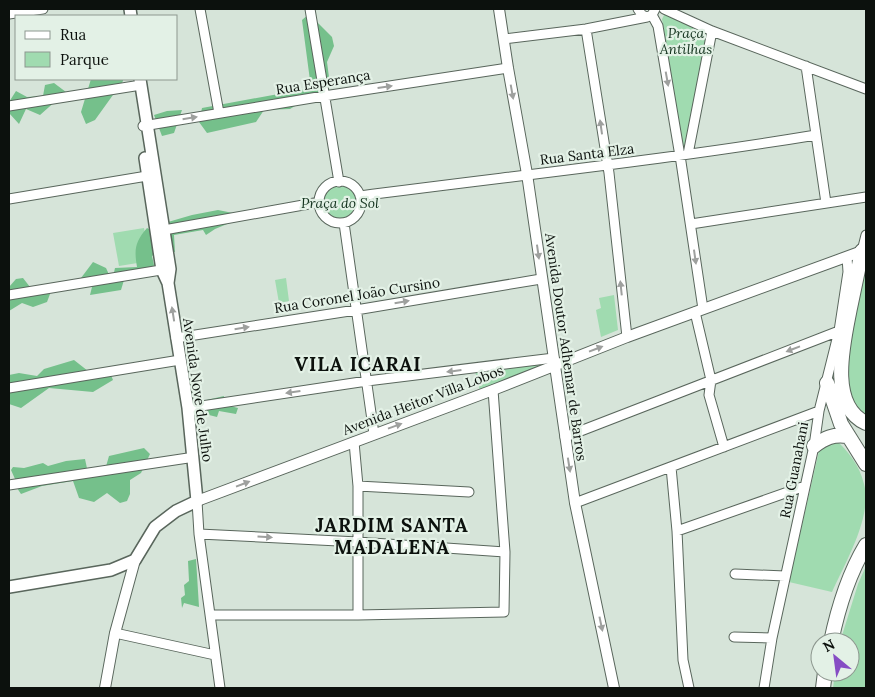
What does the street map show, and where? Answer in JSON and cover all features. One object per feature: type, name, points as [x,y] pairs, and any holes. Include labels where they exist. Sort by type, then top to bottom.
[{"type":"highway","points":[[864,250],[842,348],[841,370],[843,393],[851,409],[866,423]]},
{"type":"highway","points":[[827,383],[835,411],[847,436],[866,464]]},
{"type":"highway","points":[[814,446],[827,437],[836,434],[847,436]]},
{"type":"highway","points":[[834,632],[845,589],[866,532]]},
{"type":"highway","points":[[856,562],[866,545]]},
{"type":"main road","name":"Avenida Nove de Julho","points":[[138,82],[164,230],[166,270]]},
{"type":"main road","name":"Avenida Nove de Julho","points":[[145,126],[147,176],[166,270],[188,408],[198,501]]},
{"type":"main road","name":"Avenida Heitor Villa Lobos","points":[[135,560],[155,527],[176,511],[198,501]]},
{"type":"main road","points":[[9,587],[111,570],[135,560]]},
{"type":"street","points":[[9,14],[43,9]]},
{"type":"street","points":[[200,9],[219,113]]},
{"type":"street","points":[[310,9],[339,182]]},
{"type":"street","name":"Avenida Doutor Adhemar de Barros","points":[[500,9],[508,68],[527,174],[575,503],[614,688]]},
{"type":"street","points":[[631,20],[638,9],[642,15],[651,14]]},
{"type":"street","points":[[664,9],[712,31],[866,89]]},
{"type":"street","points":[[504,39],[586,29],[651,14]]},
{"type":"street","points":[[651,14],[658,26],[684,154],[699,310],[711,380],[709,395],[724,447]]},
{"type":"street","points":[[586,29],[607,165],[627,337]]},
{"type":"street","points":[[684,154],[712,31]]},
{"type":"street","points":[[806,66],[826,203]]},
{"type":"street","name":"Rua Esperança","points":[[145,126],[508,68]]},
{"type":"street","points":[[9,106],[138,82]]},
{"type":"street","name":"Rua Santa Elza","points":[[360,196],[607,165],[816,135]]},
{"type":"street","points":[[9,199],[147,176]]},
{"type":"street","points":[[334,183],[347,183],[360,196],[360,210],[356,216],[344,223],[338,223],[323,214],[320,202],[324,190],[334,183]]},
{"type":"street","points":[[691,224],[866,197]]},
{"type":"street","points":[[164,230],[320,202]]},
{"type":"street","points":[[344,223],[374,434]]},
{"type":"street","points":[[864,250],[866,235]]},
{"type":"street","name":"Avenida Heitor Villa Lobos","points":[[198,501],[493,390],[554,361],[627,337],[864,250]]},
{"type":"street","name":"Rua Guanahani","points":[[764,688],[772,638],[814,446],[819,411],[839,331],[848,272],[847,256]]},
{"type":"street","points":[[9,295],[166,270]]},
{"type":"street","name":"Rua Coronel João Cursino","points":[[176,338],[541,279]]},
{"type":"street","points":[[565,437],[839,331]]},
{"type":"street","points":[[9,388],[180,360]]},
{"type":"street","points":[[188,408],[367,381],[554,361]]},
{"type":"street","points":[[211,614],[358,615],[504,612],[505,552],[493,390]]},
{"type":"street","points":[[575,503],[819,411]]},
{"type":"street","points":[[354,442],[358,486],[358,615]]},
{"type":"street","points":[[9,485],[193,456]]},
{"type":"street","points":[[671,467],[677,531],[683,660],[689,688]]},
{"type":"street","points":[[358,486],[469,492]]},
{"type":"street","points":[[677,531],[805,486]]},
{"type":"street","points":[[198,501],[199,534],[220,688]]},
{"type":"street","points":[[199,534],[505,552]]},
{"type":"street","name":"Avenida Heitor Villa Lobos","points":[[105,688],[115,633],[135,560]]},
{"type":"street","points":[[735,574],[785,576]]},
{"type":"street","points":[[115,633],[215,655]]},
{"type":"street","points":[[734,638],[772,638]]},
{"type":"green space","name":"Praça Antilhas","points":[[665,13],[707,29],[690,147],[683,148],[662,19]]},
{"type":"green space","points":[[309,14],[332,37],[334,46],[327,62],[330,85],[290,109],[264,110],[256,122],[207,133],[199,122],[202,108],[311,88],[302,20]]},
{"type":"green space","points":[[91,80],[123,80],[95,120],[86,124],[81,112]]},
{"type":"green space","points":[[54,83],[66,92],[40,115],[26,109],[19,124],[9,113],[9,102],[16,91],[27,97],[43,96],[45,85]]},
{"type":"green space","points":[[182,110],[174,133],[162,136],[154,115],[167,111]]},
{"type":"green space","name":"Praça do Sol","points":[[340,186],[347,187],[352,191],[356,196],[356,210],[352,215],[347,219],[340,220],[333,219],[328,215],[324,210],[323,203],[324,196],[328,191],[333,187]]},
{"type":"green space","points":[[218,210],[233,213],[232,222],[206,235],[203,230],[174,235],[175,252],[161,250],[152,256],[154,265],[152,274],[143,278],[124,280],[121,290],[90,295],[94,279],[81,278],[93,262],[106,268],[112,281],[115,268],[137,267],[136,246],[147,228],[161,235],[168,222]]},
{"type":"green space","points":[[144,228],[150,261],[119,266],[113,233]]},
{"type":"green space","points":[[866,266],[866,420],[845,393],[847,342]]},
{"type":"green space","points":[[23,278],[30,287],[42,286],[50,294],[47,302],[33,307],[22,303],[9,311],[9,287],[16,279]]},
{"type":"green space","points":[[286,278],[289,301],[279,303],[275,280]]},
{"type":"green space","points":[[614,295],[618,330],[601,337],[596,310],[601,308],[599,298]]},
{"type":"green space","points":[[74,360],[88,371],[108,368],[113,380],[93,392],[49,388],[21,408],[9,404],[9,375],[19,373],[37,376],[44,369]]},
{"type":"green space","points":[[539,363],[540,371],[481,395],[475,371]]},
{"type":"green space","points":[[224,396],[223,404],[238,408],[236,414],[219,411],[217,417],[205,414],[194,416],[191,413],[198,402]]},
{"type":"green space","points":[[835,439],[856,465],[862,477],[866,497],[865,510],[856,539],[832,592],[789,582],[821,442]]},
{"type":"green space","points":[[144,448],[150,454],[141,473],[130,480],[130,494],[127,501],[120,503],[107,493],[94,502],[79,498],[73,481],[42,486],[21,494],[17,488],[25,487],[25,482],[15,479],[11,470],[13,467],[24,468],[43,463],[48,466],[66,461],[85,459],[88,473],[105,470],[109,456]]},
{"type":"green space","points":[[196,559],[199,607],[184,603],[182,608],[181,598],[185,595],[184,585],[189,581],[188,561]]},
{"type":"green space","points":[[866,566],[866,688],[833,688],[834,682],[860,682],[860,632],[843,632],[858,584]]},
{"type":"district","name":"VILA ICARAI","points":[[358,364]]},
{"type":"district","name":"JARDIM SANTA MADALENA","points":[[392,536]]}]
